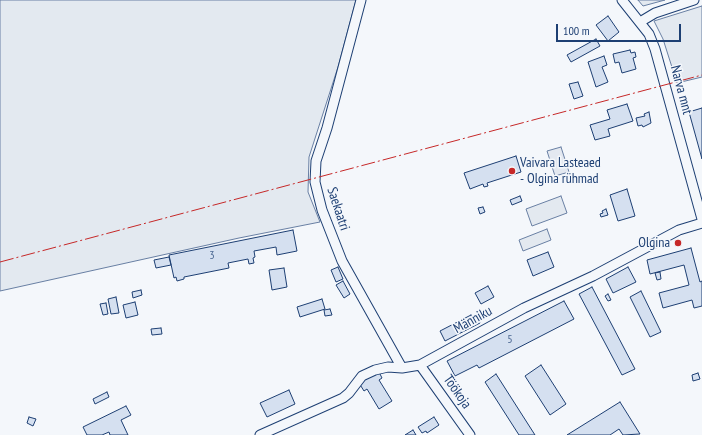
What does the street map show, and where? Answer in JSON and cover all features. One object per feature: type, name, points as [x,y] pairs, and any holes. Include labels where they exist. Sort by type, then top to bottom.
[{"type":"street","name":"Saekaatri","points":[[361,0],[327,128],[316,161],[315,182],[322,210],[342,261],[402,368]]},
{"type":"street","name":"Narva mnt","points":[[622,0],[649,34],[655,49],[702,219]]},
{"type":"street","points":[[640,22],[655,13],[694,0]]},
{"type":"street","name":"Männiku","points":[[260,435],[342,398],[349,393],[362,376],[375,370],[420,365],[524,308],[593,276],[679,230],[702,223]]},
{"type":"street","name":"Töökoja","points":[[420,365],[470,435]]},
{"type":"shaded area","points":[[0,0],[356,0],[338,67],[309,157],[308,192],[320,222],[239,238],[0,291]]},
{"type":"shaded area","points":[[638,0],[665,0],[643,6]]},
{"type":"shaded area","points":[[702,6],[702,77],[677,83],[663,39],[654,21]]},
{"type":"shaded area","points":[[561,147],[569,172],[555,176],[547,151]]},
{"type":"shaded area","points":[[561,196],[567,213],[532,226],[526,209]]},
{"type":"shaded area","points":[[547,229],[551,240],[523,251],[519,240]]},
{"type":"building","points":[[608,16],[619,32],[608,41],[596,25]]},
{"type":"building","points":[[596,39],[600,46],[571,62],[567,55]]},
{"type":"building","points":[[630,50],[631,53],[635,52],[636,57],[633,58],[636,69],[622,73],[619,62],[615,63],[613,54]]},
{"type":"building","points":[[604,56],[607,65],[602,67],[608,82],[596,87],[588,62]]},
{"type":"building","points":[[578,82],[583,96],[574,99],[569,84]]},
{"type":"building","points":[[627,104],[633,121],[608,129],[610,136],[595,140],[590,125],[610,119],[607,110]]},
{"type":"building","points":[[702,108],[702,159],[689,112]]},
{"type":"building","points":[[649,112],[651,123],[643,127],[642,125],[638,126],[636,118],[645,116],[644,114]]},
{"type":"building","points":[[516,156],[521,172],[487,183],[488,186],[484,187],[483,184],[470,189],[464,173]]},
{"type":"building","points":[[627,189],[635,216],[618,221],[610,195]]},
{"type":"building","points":[[520,196],[522,201],[512,205],[510,200]]},
{"type":"building","points":[[483,207],[485,212],[480,214],[478,208]]},
{"type":"building","points":[[606,209],[608,215],[601,217],[600,214]]},
{"type":"building","points":[[293,230],[297,251],[277,255],[276,247],[254,251],[254,263],[249,264],[248,259],[228,263],[229,268],[184,277],[184,279],[177,281],[176,277],[174,278],[169,255]]},
{"type":"building","points":[[691,248],[700,282],[702,281],[702,306],[694,308],[692,300],[663,308],[659,293],[689,285],[684,265],[650,274],[647,260]]},
{"type":"building","points":[[548,252],[554,267],[533,276],[527,260]]},
{"type":"building","points":[[169,257],[171,265],[156,268],[154,260]]},
{"type":"building","points":[[338,267],[343,279],[336,282],[331,270]]},
{"type":"building","points":[[628,267],[636,282],[613,293],[606,279]]},
{"type":"building","points":[[284,268],[287,287],[272,290],[269,270]]},
{"type":"building","points":[[660,272],[661,279],[657,280],[655,273]]},
{"type":"building","points":[[343,281],[350,294],[344,298],[336,285]]},
{"type":"building","points":[[488,286],[494,297],[481,304],[475,293]]},
{"type":"building","points":[[592,287],[635,369],[622,375],[579,294]]},
{"type":"building","points":[[141,290],[142,295],[133,298],[132,292]]},
{"type":"building","points":[[641,291],[661,332],[650,337],[630,297]]},
{"type":"building","points":[[608,294],[611,300],[608,301],[605,296]]},
{"type":"building","points":[[116,297],[119,313],[111,314],[108,299]]},
{"type":"building","points":[[322,299],[325,309],[300,317],[297,307]]},
{"type":"building","points":[[564,301],[574,319],[479,368],[477,365],[455,376],[447,361]]},
{"type":"building","points":[[135,302],[138,315],[126,318],[123,305]]},
{"type":"building","points":[[106,303],[108,314],[103,315],[100,304]]},
{"type":"building","points":[[330,309],[332,315],[325,316],[324,310]]},
{"type":"building","points":[[471,315],[473,320],[477,317],[480,323],[445,341],[440,331]]},
{"type":"building","points":[[161,328],[162,334],[152,335],[151,329]]},
{"type":"building","points":[[541,365],[566,404],[550,415],[525,376]]},
{"type":"building","points":[[379,372],[382,378],[379,380],[392,401],[379,409],[367,389],[364,391],[359,383]]},
{"type":"building","points":[[698,373],[700,379],[693,381],[692,375]]},
{"type":"building","points":[[496,374],[535,435],[519,435],[485,382]]},
{"type":"building","points":[[289,390],[295,404],[267,417],[260,403]]},
{"type":"building","points":[[107,392],[109,397],[95,404],[93,399]]},
{"type":"building","points":[[620,402],[640,434],[623,435],[619,429],[610,435],[567,435]]},
{"type":"building","points":[[126,406],[131,415],[121,420],[128,435],[110,435],[109,432],[102,435],[87,435],[83,427]]},
{"type":"building","points":[[29,417],[36,419],[33,426],[27,423]]},
{"type":"building","points":[[434,417],[439,425],[427,433],[426,431],[422,433],[418,427]]},
{"type":"building","points":[[413,430],[416,435],[405,435]]},
{"type":"power","points":[[0,262],[702,75]]},
{"type":"place","name":"Vaivara Lasteaed - Olgina rühmad","points":[[512,171]]},
{"type":"place","name":"Olgina","points":[[678,243]]}]
